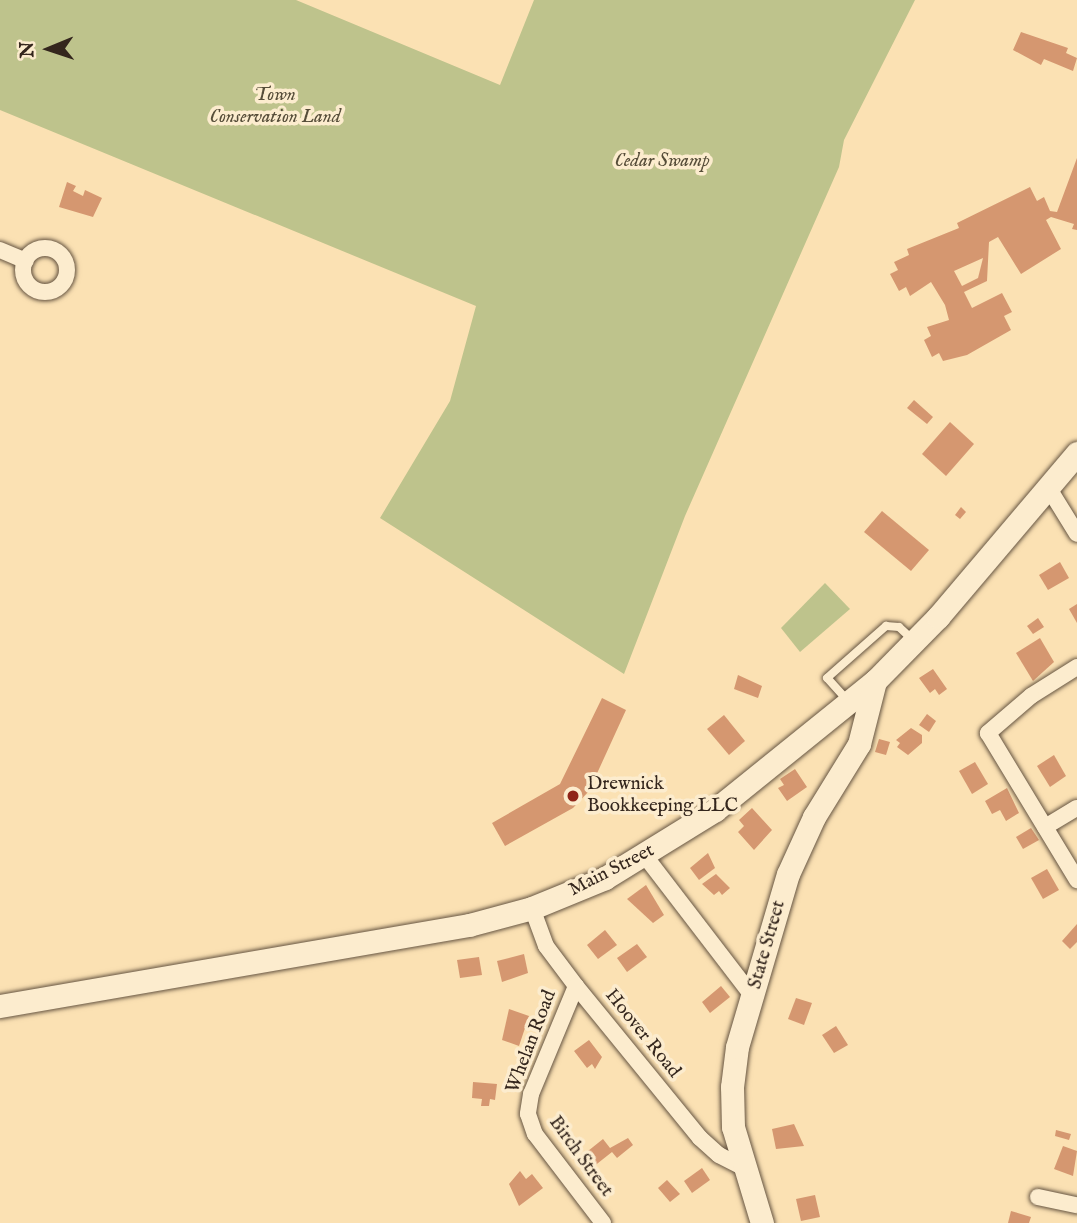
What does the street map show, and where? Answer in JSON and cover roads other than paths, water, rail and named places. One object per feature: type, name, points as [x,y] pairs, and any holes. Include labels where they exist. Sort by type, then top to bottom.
[{"type":"main road","name":"Main Street","points":[[0,1006],[449,929],[532,908],[588,886],[645,856],[715,810],[875,681],[915,642],[1077,453]]},
{"type":"main road","name":"State Street","points":[[762,1223],[733,1127],[732,1087],[737,1047],[791,865],[814,817],[859,744],[875,681]]},
{"type":"street","points":[[0,250],[26,261]]},
{"type":"street","points":[[1048,487],[1077,534]]},
{"type":"street","points":[[1077,667],[1031,696],[988,733],[1077,880]]},
{"type":"street","points":[[1045,828],[1077,808]]},
{"type":"street","points":[[645,856],[753,997]]},
{"type":"street","name":"Hoover Road","points":[[532,908],[547,946],[576,986],[700,1138],[719,1155],[743,1167]]},
{"type":"street","name":"Whelan Road","points":[[528,1114],[531,1094],[576,986]]},
{"type":"street","name":"Birch Street","points":[[528,1114],[535,1133],[603,1223]]},
{"type":"street","points":[[1038,1197],[1077,1205]]},
{"type":"lane","points":[[850,703],[827,678],[886,626],[899,627],[915,642]]},
{"type":"place","name":"Drewnick Bookkeeping LLC","points":[[573,796]]},
{"type":"park label","name":"Town Conservation Land","points":[[275,107]]},
{"type":"park label","name":"Cedar Swamp","points":[[662,162]]}]
